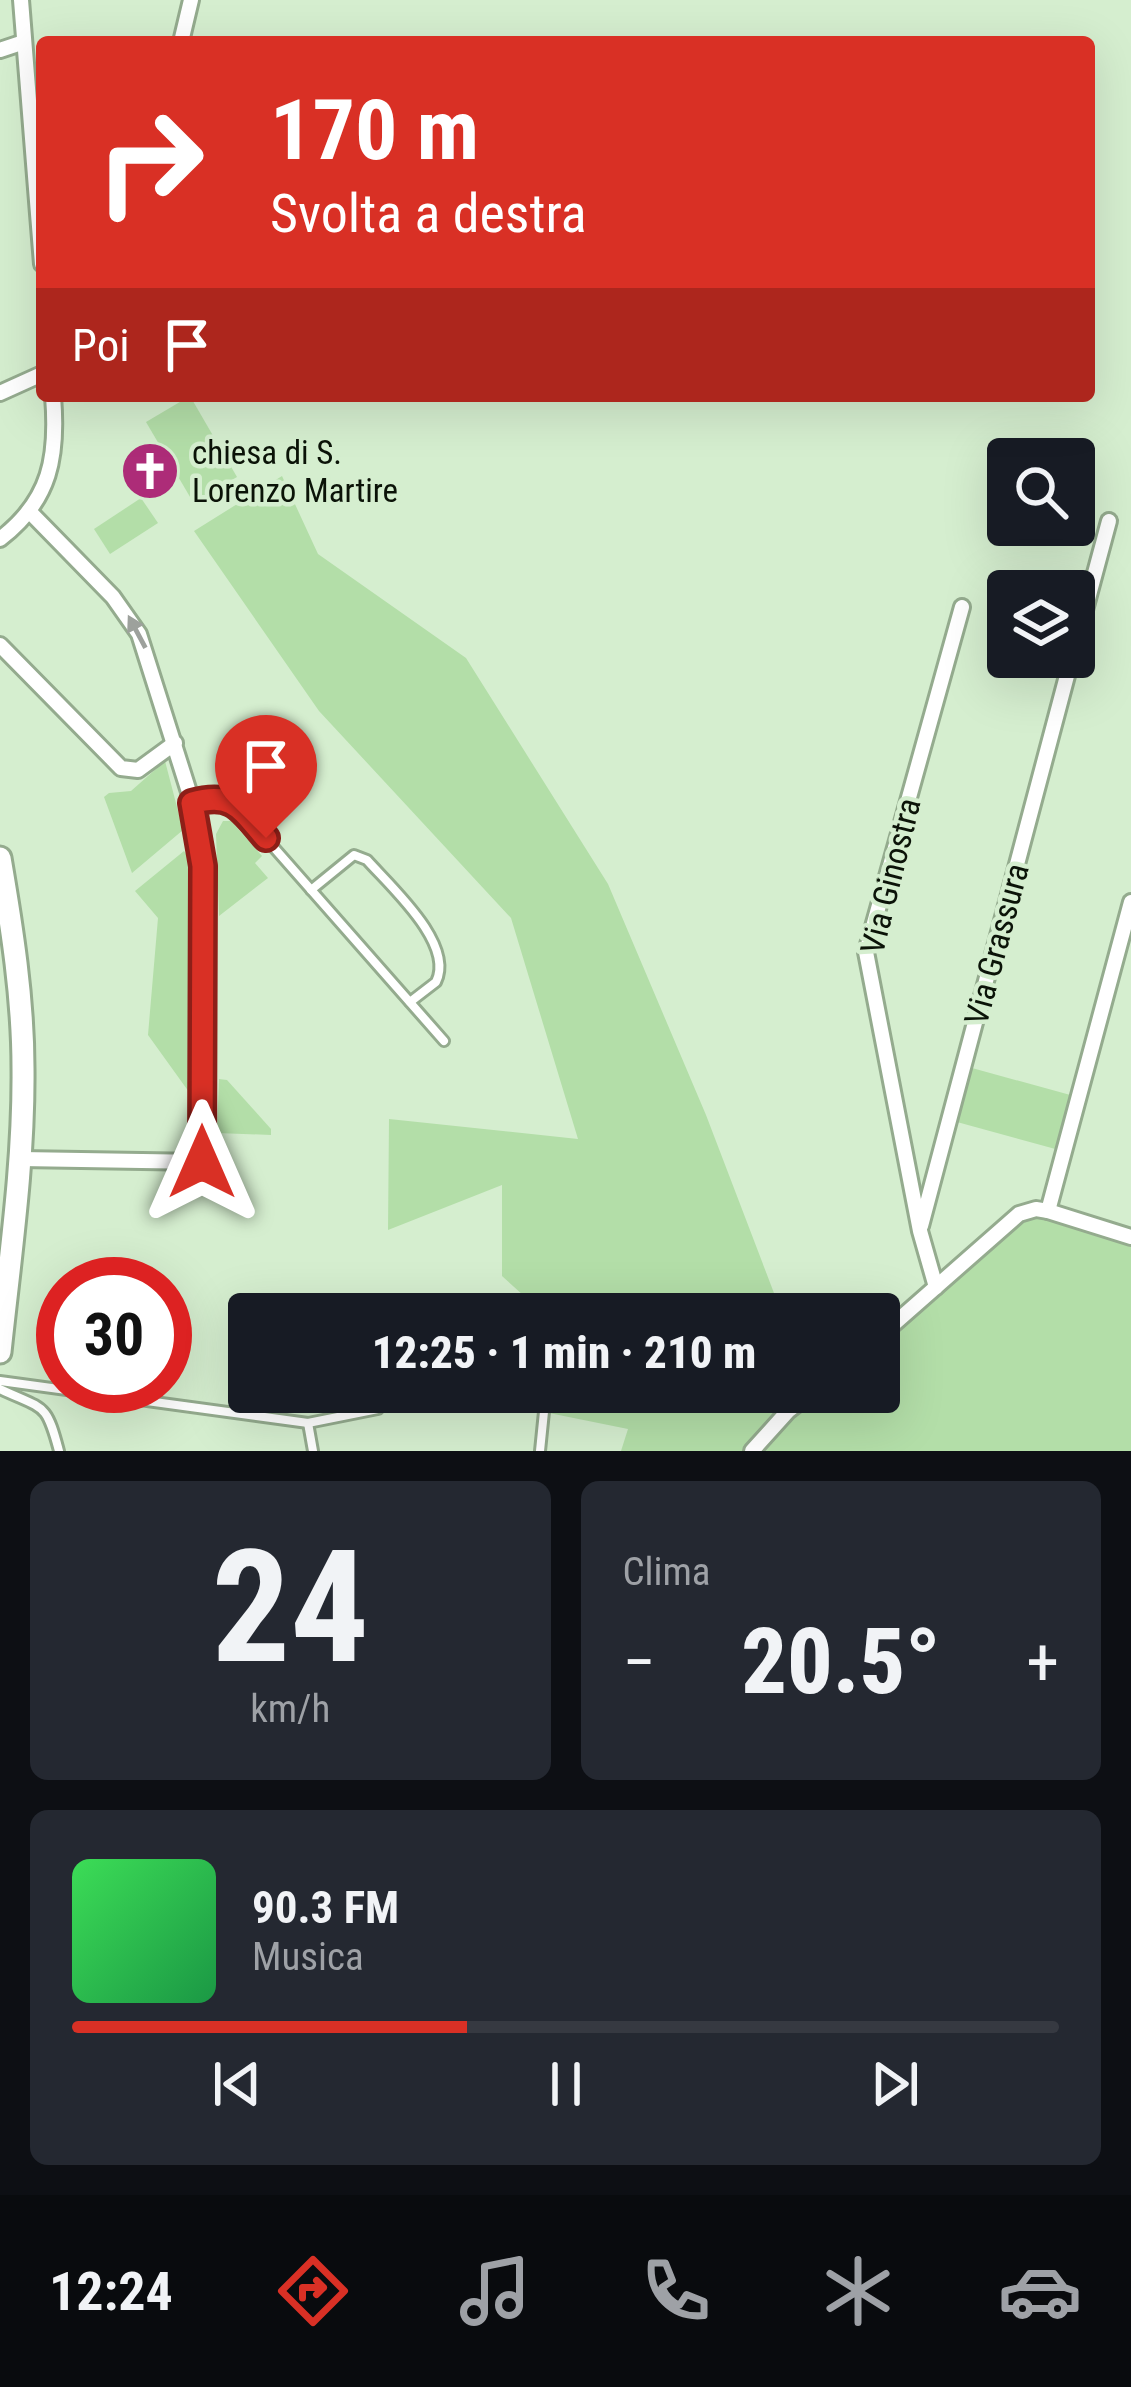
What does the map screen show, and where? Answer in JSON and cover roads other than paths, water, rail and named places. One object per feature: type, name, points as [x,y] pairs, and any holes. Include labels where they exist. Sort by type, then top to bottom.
[{"type":"main road","points":[[0,858],[22,1018],[21,1159],[0,1352]]},
{"type":"street","points":[[21,0],[36,190]]},
{"type":"street","points":[[182,36],[191,0]]},
{"type":"street","points":[[0,50],[24,42]]},
{"type":"street","points":[[0,393],[36,377]]},
{"type":"street","points":[[0,539],[29,511],[55,456],[52,402]]},
{"type":"street","points":[[21,1159],[202,1162],[203,866],[192,803],[147,650],[131,619],[29,511]]},
{"type":"street","name":"Via Grassura","points":[[1095,570],[1108,520]]},
{"type":"street","name":"Via Ginostra","points":[[936,1287],[920,1231],[866,952],[962,607]]},
{"type":"street","points":[[0,645],[121,768],[138,770],[175,743]]},
{"type":"street","name":"Via Grassura","points":[[920,1231],[1067,678]]},
{"type":"street","points":[[1048,1210],[1131,902]]},
{"type":"street","points":[[900,1318],[1019,1214],[1048,1210],[1131,1237]]},
{"type":"street","points":[[752,1451],[786,1413]]},
{"type":"lane","points":[[192,803],[215,797],[233,802],[444,1041]]},
{"type":"lane","points":[[311,890],[354,855],[363,856],[381,875],[425,927],[440,962],[436,982],[410,1002]]},
{"type":"lane","points":[[0,1385],[308,1423],[355,1413]]},
{"type":"lane","points":[[0,1385],[47,1414],[59,1451]]},
{"type":"lane","points":[[541,1451],[544,1413]]},
{"type":"lane","points":[[308,1423],[313,1451]]},
{"type":"place","name":"chiesa di S. Lorenzo Martire","points":[[150,471]]}]
